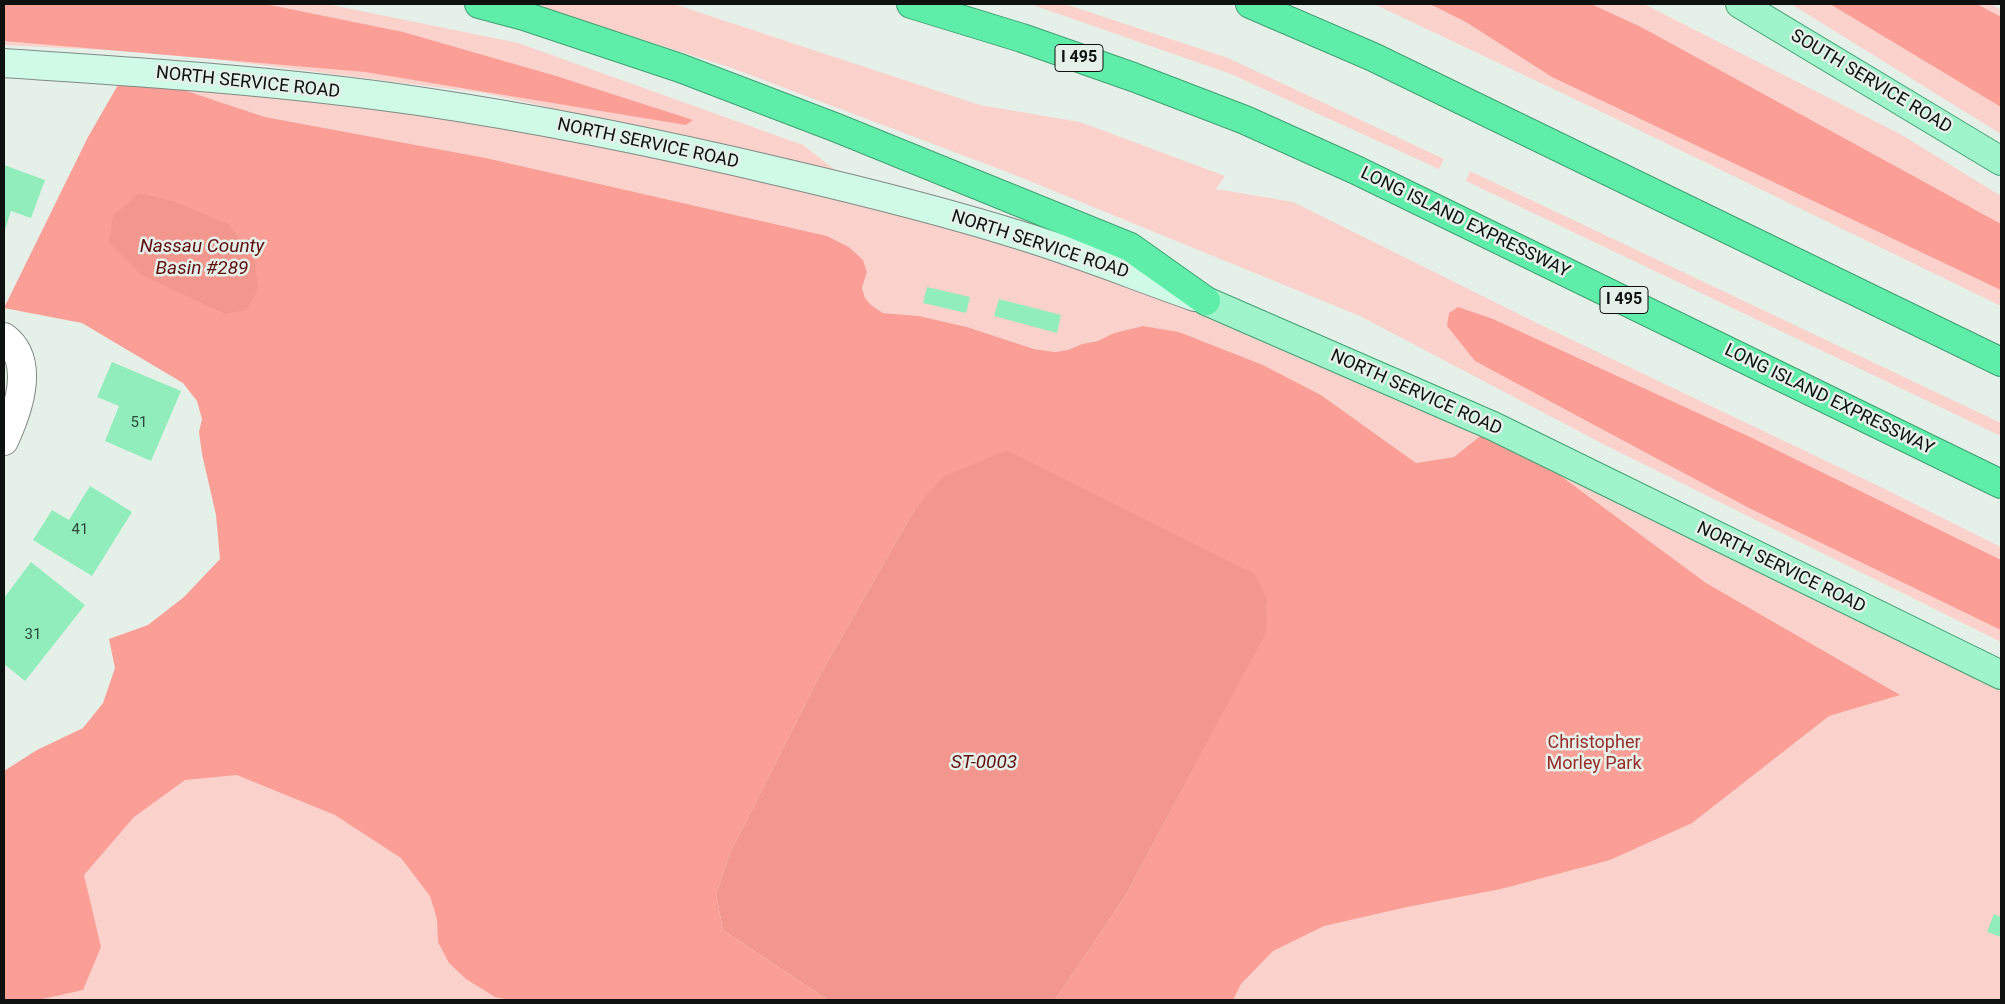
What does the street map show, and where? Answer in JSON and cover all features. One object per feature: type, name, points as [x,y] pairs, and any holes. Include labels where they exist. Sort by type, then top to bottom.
[{"type":"highway","points":[[479,4],[532,19],[680,68],[837,128],[1130,248],[1206,301]]},
{"type":"highway","name":"LONG ISLAND EXPRESSWAY","points":[[911,4],[1022,38],[1133,77],[1245,120],[1356,170],[2001,484]]},
{"type":"highway","points":[[1250,4],[1373,57],[2001,362]]},
{"type":"main road","name":"SOUTH SERVICE ROAD","points":[[1740,4],[2001,161]]},
{"type":"main road","name":"NORTH SERVICE ROAD","points":[[4,63],[145,72],[350,93],[503,115],[614,135],[721,158],[918,206],[1018,234],[1206,301],[1493,426],[2001,675]]},
{"type":"street","points":[[4,337],[10,341],[20,359],[22,379],[20,397],[12,424],[4,441]]},
{"type":"green space","points":[[4,4],[327,4],[518,43],[803,145],[835,170],[484,93],[166,53],[4,45]]},
{"type":"green space","points":[[4,4],[265,4],[403,32],[556,76],[693,120],[686,125],[365,72],[4,41]]},
{"type":"green space","points":[[530,4],[677,5],[980,105],[1080,122],[1225,176],[1216,189],[1293,202],[1541,325],[1887,490],[2001,547],[2001,642],[1603,444],[1360,316],[1010,173],[729,67]]},
{"type":"green space","points":[[1030,4],[1065,4],[1228,58],[1444,159],[1439,169],[1231,74]]},
{"type":"green space","points":[[1374,4],[1644,4],[1900,134],[2001,196],[2001,306],[1583,103]]},
{"type":"green space","points":[[1430,4],[1591,4],[1641,27],[2001,224],[2001,290],[1552,77],[1466,22]]},
{"type":"green space","points":[[1791,4],[1991,4],[2001,10],[2001,134]]},
{"type":"green space","points":[[1830,4],[1977,4],[2001,17],[2001,107]]},
{"type":"green space","name":"Christopher Morley Park","points":[[126,71],[407,106],[533,124],[703,159],[874,198],[1021,239],[1209,308],[1493,426],[2001,677],[2001,1000],[1172,1000],[1493,427],[1454,457],[1416,463],[1321,395],[1263,365],[1179,332],[1143,326],[1114,333],[1098,341],[1082,344],[1068,350],[1055,352],[1034,349],[967,327],[919,316],[883,313],[871,305],[865,298],[862,288],[867,272],[863,260],[849,247],[827,236],[486,158],[265,117]]},
{"type":"green space","points":[[126,71],[265,117],[486,158],[827,236],[849,247],[863,260],[867,272],[862,288],[865,298],[871,305],[883,313],[919,316],[967,327],[1034,349],[1055,352],[1068,350],[1082,344],[1098,341],[1114,333],[1143,326],[1179,332],[1263,365],[1321,395],[1416,463],[1454,457],[1493,426],[1706,583],[1900,695],[1829,716],[1692,823],[1610,860],[1501,889],[1407,907],[1324,926],[1273,951],[1241,984],[1233,1000],[1055,1000],[1124,898],[1265,634],[1267,600],[915,509],[819,677],[730,853],[716,894],[723,930],[828,1000],[509,1000],[495,997],[466,979],[449,963],[438,942],[437,919],[430,896],[401,858],[335,815],[237,775],[185,780],[134,817],[84,875],[101,947],[83,990],[38,1000],[4,1000],[4,771],[37,750],[83,728],[103,703],[115,668],[109,639],[148,625],[184,597],[220,559],[216,515],[199,432],[202,419],[197,401],[183,383],[82,323],[4,308],[88,137]]},
{"type":"green space","points":[[1470,171],[2001,423],[2001,436],[1466,181]]},
{"type":"green space","points":[[1458,307],[1493,319],[1750,437],[2001,560],[2001,630],[1749,508],[1475,361],[1447,326],[1449,313]]},
{"type":"green space","points":[[162,657],[576,1000],[4,1000]]},
{"type":"water","name":"Nassau County Basin #289","points":[[139,193],[173,201],[228,224],[254,256],[258,289],[247,310],[225,314],[140,274],[109,242],[113,216]]},
{"type":"water","name":"ST-0003","points":[[1007,450],[1255,574],[1267,600],[1266,633],[1124,898],[1055,1000],[828,1000],[723,930],[716,894],[730,853],[819,677],[915,509],[943,477]]},
{"type":"building","points":[[4,165],[45,180],[31,218],[11,211],[4,233]]},
{"type":"building","points":[[927,287],[970,297],[966,313],[923,303]]},
{"type":"building","points":[[999,299],[1061,315],[1057,333],[994,316]]},
{"type":"building","points":[[112,362],[181,391],[151,461],[105,441],[119,406],[97,397]]},
{"type":"building","points":[[90,486],[132,512],[92,576],[33,540],[52,510],[69,520]]},
{"type":"building","points":[[31,562],[85,605],[25,681],[4,664],[4,598]]},
{"type":"building","points":[[1994,914],[2001,917],[2001,937],[1987,932]]}]
